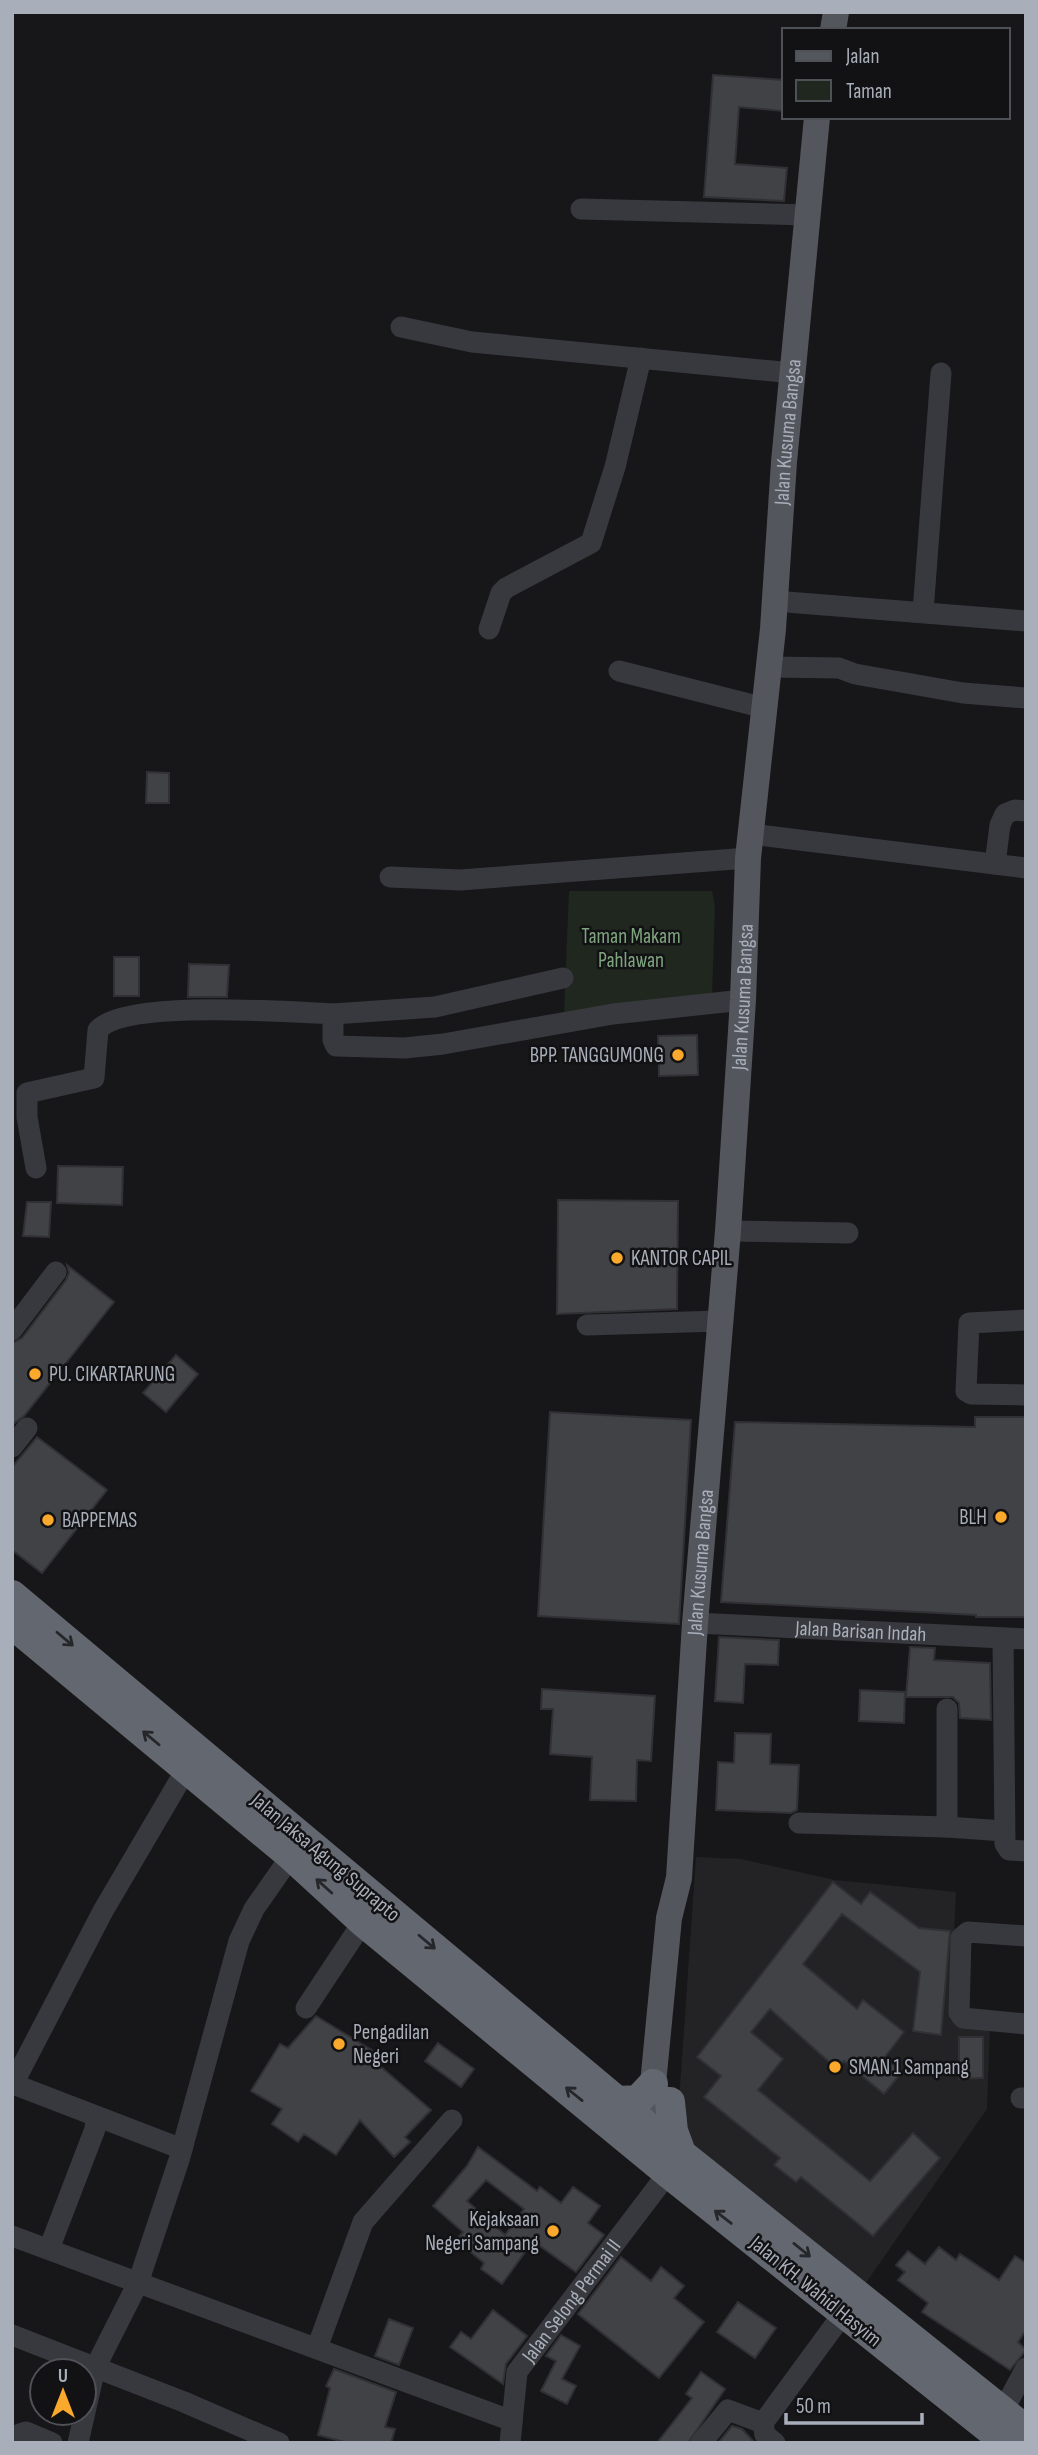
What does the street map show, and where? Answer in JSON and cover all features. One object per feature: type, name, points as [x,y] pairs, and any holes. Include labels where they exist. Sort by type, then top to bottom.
[{"type":"highway","name":"Jalan Jaksa Agung Suprapto","points":[[12,1595],[297,1847],[636,2128]]},
{"type":"highway","name":"Jalan Jaksa Agung Suprapto","points":[[12,1624],[187,1768],[297,1847],[363,1922],[636,2128]]},
{"type":"highway","points":[[636,2128],[638,2100],[662,2093],[673,2131],[674,2163]]},
{"type":"highway","name":"Jalan KH. Wahid Hasyim","points":[[636,2128],[674,2163],[850,2304],[1007,2443]]},
{"type":"highway","name":"Jalan KH. Wahid Hasyim","points":[[850,2304],[1026,2430]]},
{"type":"main road","name":"Jalan Kusuma Bangsa","points":[[636,2128],[662,2093],[669,1918],[679,1878],[695,1623],[728,1231],[743,1000],[749,846],[769,667],[817,119]]},
{"type":"street","points":[[581,209],[808,215]]},
{"type":"street","points":[[401,327],[472,342],[793,373]]},
{"type":"street","points":[[489,629],[501,593],[506,588],[591,543],[615,467],[641,358]]},
{"type":"street","points":[[923,612],[941,373]]},
{"type":"street","points":[[774,601],[1026,621]]},
{"type":"street","points":[[769,667],[839,668],[855,674],[963,693],[1026,698]]},
{"type":"street","points":[[620,671],[765,708]]},
{"type":"street","points":[[995,864],[1000,825],[1005,814],[1015,810],[1026,811]]},
{"type":"street","points":[[390,877],[460,880],[749,846],[995,864],[1026,869]]},
{"type":"street","points":[[36,1168],[27,1118],[27,1093],[94,1078],[98,1030],[104,1022],[138,1013],[192,1011],[333,1014],[435,1007],[563,978]]},
{"type":"street","points":[[333,1014],[332,1040],[337,1046],[405,1048],[613,1014],[743,1000]]},
{"type":"street","points":[[728,1231],[848,1233]]},
{"type":"street","points":[[12,1330],[56,1272]]},
{"type":"street","points":[[1026,1320],[969,1323],[965,1391],[971,1394],[1026,1395]]},
{"type":"street","points":[[587,1325],[720,1321]]},
{"type":"street","points":[[12,1447],[27,1428]]},
{"type":"street","name":"Jalan Barisan Indah","points":[[695,1623],[1026,1639]]},
{"type":"street","points":[[1003,1639],[1004,1831],[1006,1848],[1026,1851]]},
{"type":"street","points":[[947,1709],[947,1827]]},
{"type":"street","points":[[183,2149],[111,2119],[96,2117],[13,2085],[103,1911],[187,1768]]},
{"type":"street","points":[[799,1823],[1004,1831]]},
{"type":"street","points":[[98,2360],[138,2283],[183,2149],[239,1941],[254,1909],[297,1847]]},
{"type":"street","points":[[306,2008],[363,1922]]},
{"type":"street","points":[[1026,1936],[968,1932],[961,1938],[959,2013],[962,2018],[1026,2024]]},
{"type":"street","points":[[49,2249],[94,2129],[96,2117]]},
{"type":"street","points":[[317,2348],[363,2222],[452,2120]]},
{"type":"street","name":"Jalan Selong Permai II","points":[[510,2443],[517,2372],[674,2163]]},
{"type":"street","points":[[12,2236],[512,2421]]},
{"type":"street","points":[[775,2443],[765,2435],[763,2423],[850,2304]]},
{"type":"street","points":[[12,2334],[67,2357]]},
{"type":"street","points":[[1003,2411],[1026,2368]]},
{"type":"street","points":[[98,2370],[184,2402],[279,2443]]},
{"type":"street","points":[[701,2443],[728,2410],[763,2423]]},
{"type":"street","points":[[12,2437],[26,2432],[52,2443]]},
{"type":"shaded area","name":"SMAN 1 Sampang","points":[[696,1857],[741,1859],[835,1880],[956,1892],[950,2020],[990,2025],[987,2109],[863,2287],[677,2130]]},
{"type":"green space","name":"Taman Makam Pahlawan","points":[[569,891],[712,891],[715,906],[712,997],[564,1012]]},
{"type":"building","points":[[713,75],[782,80],[782,111],[739,107],[735,164],[787,168],[784,201],[704,197]]},
{"type":"building","points":[[147,772],[169,773],[169,803],[146,803]]},
{"type":"building","points":[[114,957],[139,957],[139,996],[114,996]]},
{"type":"building","points":[[189,964],[229,965],[227,997],[188,997]]},
{"type":"building","name":"BPP. TANGGUMONG","points":[[697,1035],[698,1075],[659,1076],[658,1036]]},
{"type":"building","points":[[58,1166],[123,1167],[122,1205],[57,1203]]},
{"type":"building","name":"KANTOR CAPIL","points":[[558,1200],[678,1201],[677,1309],[557,1314]]},
{"type":"building","points":[[27,1202],[51,1202],[49,1237],[23,1236]]},
{"type":"building","name":"PU. CIKARTARUNG","points":[[67,1265],[114,1302],[24,1416],[12,1425],[12,1343],[22,1338],[66,1280],[69,1273]]},
{"type":"building","points":[[176,1355],[198,1374],[166,1412],[143,1393]]},
{"type":"building","points":[[550,1412],[691,1420],[679,1624],[538,1616]]},
{"type":"building","points":[[975,1417],[1026,1417],[1026,1617],[976,1617],[721,1602],[735,1422],[975,1427]]},
{"type":"building","name":"BAPPEMAS","points":[[37,1437],[107,1490],[42,1573],[12,1550],[12,1467]]},
{"type":"building","points":[[719,1637],[779,1640],[778,1665],[745,1664],[743,1703],[715,1701]]},
{"type":"building","points":[[910,1647],[935,1648],[934,1660],[990,1663],[991,1720],[960,1718],[959,1703],[953,1697],[906,1697]]},
{"type":"building","points":[[542,1689],[655,1696],[651,1761],[637,1760],[636,1801],[590,1800],[592,1757],[550,1754],[553,1709],[541,1709]]},
{"type":"building","points":[[860,1690],[905,1692],[904,1723],[859,1721]]},
{"type":"building","points":[[735,1733],[771,1734],[770,1764],[799,1765],[797,1810],[791,1813],[716,1810],[718,1762],[734,1763]]},
{"type":"building","points":[[833,1882],[861,1904],[870,1892],[919,1928],[950,1931],[941,2035],[913,2031],[920,1972],[842,1914],[803,1964],[857,2009],[863,2000],[904,2032],[885,2057],[902,2072],[884,2094],[844,2061],[837,2069],[770,2009],[751,2032],[783,2059],[758,2090],[870,2181],[913,2133],[940,2158],[873,2236],[801,2177],[796,2182],[774,2165],[780,2158],[704,2097],[721,2076],[697,2057]]},
{"type":"building","points":[[316,2016],[378,2054],[373,2060],[431,2110],[405,2137],[410,2142],[394,2157],[360,2120],[336,2155],[304,2134],[298,2142],[272,2124],[282,2109],[251,2091],[280,2044],[288,2048]]},
{"type":"building","points":[[959,2037],[983,2037],[983,2078],[959,2079]]},
{"type":"building","points":[[438,2043],[474,2069],[461,2087],[425,2061]]},
{"type":"building","points":[[478,2147],[537,2191],[540,2187],[561,2203],[573,2187],[600,2206],[588,2223],[604,2235],[576,2272],[533,2241],[502,2284],[481,2269],[484,2263],[456,2240],[463,2232],[433,2206],[467,2166]],"holes":[[[486,2180],[524,2209],[505,2235],[467,2201]]]},
{"type":"building","points":[[939,2247],[956,2260],[960,2254],[999,2280],[1015,2256],[1026,2263],[1026,2330],[1018,2342],[1026,2350],[1010,2370],[922,2312],[928,2303],[898,2280],[905,2272],[896,2265],[908,2251],[925,2264]]},
{"type":"building","points":[[621,2257],[651,2281],[661,2267],[684,2286],[674,2298],[704,2322],[659,2378],[578,2314]]},
{"type":"building","points":[[738,2302],[776,2328],[755,2358],[717,2332]]},
{"type":"building","points":[[493,2310],[527,2336],[506,2364],[503,2384],[450,2347],[461,2332],[471,2339]]},
{"type":"building","points":[[389,2319],[413,2328],[399,2365],[375,2356]]},
{"type":"building","points":[[561,2335],[580,2346],[562,2379],[576,2386],[567,2404],[541,2391],[556,2361],[546,2356]]},
{"type":"building","points":[[334,2369],[396,2392],[385,2427],[395,2429],[391,2443],[348,2443],[318,2435],[330,2388],[326,2386]]},
{"type":"building","points":[[701,2372],[725,2389],[688,2443],[657,2443],[692,2398],[686,2394]]},
{"type":"building","points":[[732,2426],[742,2429],[755,2443],[718,2443]]},
{"type":"place","name":"BPP. TANGGUMONG","points":[[678,1055]]},
{"type":"place","name":"KANTOR CAPIL","points":[[617,1258]]},
{"type":"place","name":"PU. CIKARTARUNG","points":[[35,1374]]},
{"type":"place","name":"BLH","points":[[1001,1517]]},
{"type":"place","name":"BAPPEMAS","points":[[48,1520]]},
{"type":"place","name":"Pengadilan Negeri","points":[[339,2044]]},
{"type":"place","name":"SMAN 1 Sampang","points":[[835,2067]]},
{"type":"place","name":"Kejaksaan Negeri Sampang","points":[[553,2231]]}]
